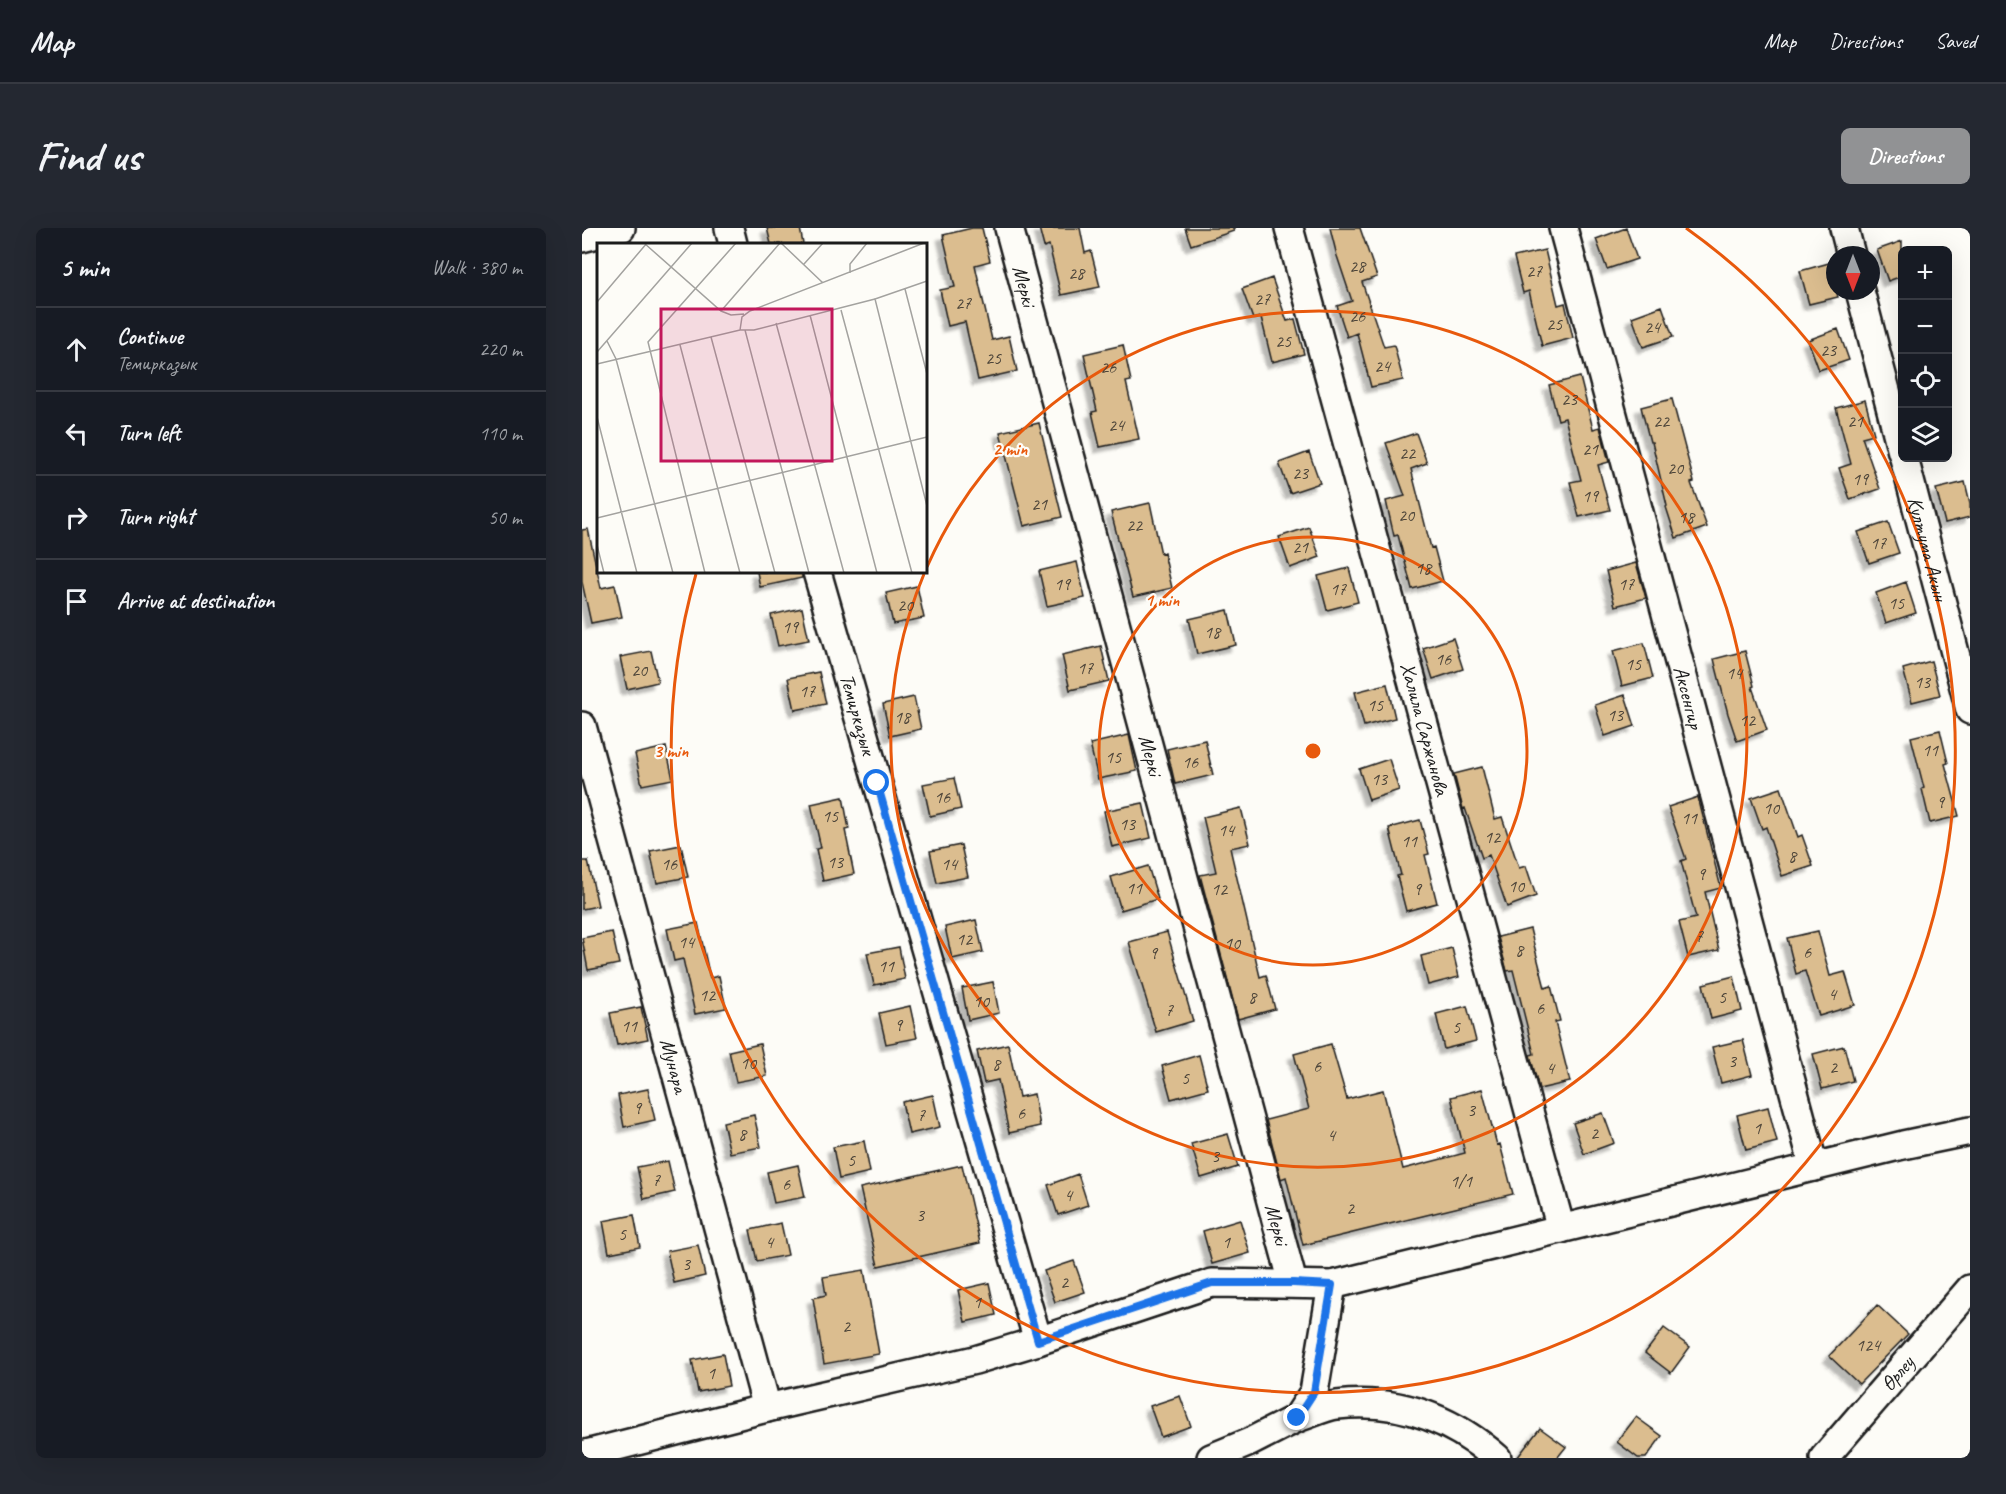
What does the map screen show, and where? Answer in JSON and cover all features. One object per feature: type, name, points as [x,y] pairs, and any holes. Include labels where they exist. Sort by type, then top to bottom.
[{"type":"street","points":[[582,238],[621,228]]},
{"type":"street","points":[[729,228],[732,243]]},
{"type":"street","name":"Меркі","points":[[1009,228],[1293,1283]]},
{"type":"street","name":"Халила Саржанова","points":[[1289,228],[1561,1229]]},
{"type":"street","name":"Аксенгир","points":[[1563,228],[1814,1167]]},
{"type":"street","points":[[1844,228],[1849,246]]},
{"type":"street","points":[[1862,300],[1898,437]]},
{"type":"street","name":"Култума Акын","points":[[1905,462],[1970,710]]},
{"type":"street","name":"Темирказык","points":[[817,573],[1038,1341]]},
{"type":"street","name":"Мунара","points":[[582,726],[766,1408]]},
{"type":"street","points":[[582,1455],[766,1408],[975,1360],[1212,1283],[1332,1285],[1970,1131]]},
{"type":"street","points":[[1297,1418],[1314,1392],[1332,1285]]},
{"type":"street","name":"Өрлеу","points":[[1824,1458],[1970,1288]]},
{"type":"street","points":[[1211,1458],[1250,1442],[1297,1418],[1335,1406],[1369,1404],[1403,1408],[1441,1420],[1481,1453]]},
{"type":"building","points":[[767,228],[800,228],[803,243],[771,243]]},
{"type":"building","points":[[982,228],[990,261],[975,265],[992,340],[1009,336],[1017,371],[978,380],[965,322],[948,326],[940,290],[955,287],[943,235]]},
{"type":"building","points":[[1039,228],[1080,228],[1085,253],[1091,251],[1100,287],[1061,295],[1049,245],[1044,247]]},
{"type":"building","points":[[1185,228],[1234,228],[1234,231],[1191,245]]},
{"type":"building","points":[[1330,228],[1360,228],[1377,277],[1362,282],[1384,347],[1394,345],[1403,380],[1371,387],[1357,333],[1347,337],[1337,306],[1352,301]]},
{"type":"building","points":[[1626,228],[1637,259],[1607,269],[1596,239]]},
{"type":"building","points":[[1902,241],[1902,246],[1898,246],[1898,277],[1888,281],[1880,258],[1880,249]]},
{"type":"building","points":[[1545,250],[1558,305],[1565,303],[1573,338],[1542,346],[1529,291],[1523,293],[1514,257]]},
{"type":"building","points":[[1826,264],[1826,300],[1809,304],[1800,271]]},
{"type":"building","points":[[1272,278],[1287,321],[1295,319],[1304,354],[1272,362],[1261,317],[1253,319],[1242,289]]},
{"type":"building","points":[[1662,306],[1673,337],[1643,347],[1632,317]]},
{"type":"building","points":[[1838,329],[1849,360],[1819,370],[1808,340]]},
{"type":"building","points":[[1123,345],[1131,381],[1126,382],[1139,439],[1100,447],[1092,412],[1097,411],[1084,354]]},
{"type":"building","points":[[1580,377],[1593,429],[1600,427],[1609,462],[1598,465],[1610,510],[1579,517],[1570,482],[1581,480],[1565,418],[1558,420],[1549,385]]},
{"type":"building","points":[[1672,399],[1694,482],[1691,483],[1707,527],[1676,538],[1641,407]]},
{"type":"building","points":[[1865,400],[1874,434],[1862,437],[1880,489],[1850,499],[1839,468],[1851,464],[1836,408]]},
{"type":"building","points":[[1039,423],[1062,517],[1024,526],[1000,432]]},
{"type":"building","points":[[1416,433],[1427,463],[1411,469],[1431,548],[1434,547],[1443,581],[1412,589],[1398,535],[1394,536],[1386,501],[1405,496],[1386,443]]},
{"type":"building","points":[[1309,452],[1320,483],[1290,493],[1279,463]]},
{"type":"building","points":[[1965,482],[1970,503],[1970,517],[1945,523],[1936,489]]},
{"type":"building","points":[[1150,503],[1161,554],[1164,553],[1172,588],[1133,597],[1111,512]]},
{"type":"building","points":[[1888,522],[1899,553],[1869,563],[1858,532]]},
{"type":"building","points":[[1309,527],[1320,557],[1290,568],[1279,537]]},
{"type":"building","points":[[588,529],[601,588],[615,585],[622,617],[591,623],[582,582],[582,530]]},
{"type":"building","points":[[1077,562],[1085,598],[1047,606],[1039,571]]},
{"type":"building","points":[[1636,563],[1646,598],[1615,606],[1606,571]]},
{"type":"building","points":[[1349,568],[1358,602],[1327,610],[1318,576]]},
{"type":"building","points":[[757,573],[802,573],[802,578],[760,587]]},
{"type":"building","points":[[1906,582],[1916,613],[1886,623],[1876,593]]},
{"type":"building","points":[[917,586],[924,618],[893,624],[886,593]]},
{"type":"building","points":[[802,608],[809,640],[778,646],[771,615]]},
{"type":"building","points":[[1228,610],[1236,645],[1197,654],[1189,619]]},
{"type":"building","points":[[1453,638],[1463,669],[1433,679],[1423,648]]},
{"type":"building","points":[[1644,643],[1653,678],[1622,686],[1613,651]]},
{"type":"building","points":[[1101,646],[1109,681],[1070,690],[1062,655]]},
{"type":"building","points":[[651,651],[658,682],[627,689],[620,657]]},
{"type":"building","points":[[1745,651],[1754,686],[1752,687],[1767,730],[1737,741],[1714,659]]},
{"type":"building","points":[[1931,661],[1940,695],[1912,702],[1903,669]]},
{"type":"building","points":[[819,672],[826,704],[795,710],[788,678]]},
{"type":"building","points":[[1387,684],[1395,718],[1364,726],[1355,692]]},
{"type":"building","points":[[1625,695],[1635,726],[1605,736],[1595,705]]},
{"type":"building","points":[[914,697],[921,729],[890,736],[883,704]]},
{"type":"building","points":[[1940,730],[1948,763],[1945,764],[1959,816],[1930,823],[1911,737]]},
{"type":"building","points":[[1129,735],[1137,771],[1098,779],[1090,744]]},
{"type":"building","points":[[1205,740],[1213,775],[1175,784],[1167,749]]},
{"type":"building","points":[[666,747],[673,779],[642,785],[635,754]]},
{"type":"building","points":[[1389,759],[1399,790],[1369,800],[1359,769]]},
{"type":"building","points":[[1482,767],[1495,819],[1502,817],[1519,868],[1526,866],[1536,896],[1507,907],[1489,855],[1482,858],[1465,808],[1463,809],[1454,774]]},
{"type":"building","points":[[954,778],[961,809],[930,816],[923,784]]},
{"type":"building","points":[[1781,788],[1798,837],[1802,835],[1813,866],[1782,876],[1766,827],[1762,829],[1751,798]]},
{"type":"building","points":[[843,797],[849,829],[845,830],[854,874],[823,881],[816,849],[821,848],[811,804]]},
{"type":"building","points":[[1698,797],[1721,888],[1705,892],[1719,950],[1688,957],[1679,922],[1696,918],[1681,861],[1686,859],[1668,807]]},
{"type":"building","points":[[1143,803],[1151,838],[1112,847],[1104,811]]},
{"type":"building","points":[[1241,808],[1250,844],[1230,848],[1260,977],[1266,975],[1275,1009],[1238,1019],[1200,875],[1216,872],[1203,817]]},
{"type":"building","points":[[1420,820],[1429,854],[1425,855],[1437,903],[1406,911],[1397,876],[1401,875],[1389,828]]},
{"type":"building","points":[[681,845],[688,877],[657,883],[650,851]]},
{"type":"building","points":[[961,845],[968,877],[937,883],[930,851]]},
{"type":"building","points":[[582,861],[588,861],[598,906],[582,909]]},
{"type":"building","points":[[1148,866],[1158,899],[1121,910],[1111,877]]},
{"type":"building","points":[[976,920],[983,952],[952,959],[945,927]]},
{"type":"building","points":[[698,923],[710,978],[719,976],[726,1008],[695,1014],[683,959],[674,961],[667,929]]},
{"type":"building","points":[[1530,929],[1545,988],[1551,986],[1560,1021],[1555,1022],[1570,1082],[1539,1089],[1530,1055],[1534,1054],[1513,970],[1507,971],[1498,937]]},
{"type":"building","points":[[1818,931],[1830,976],[1845,972],[1855,1005],[1819,1016],[1805,971],[1796,974],[1787,938]]},
{"type":"building","points":[[612,932],[619,964],[588,970],[582,938]]},
{"type":"building","points":[[1167,932],[1193,1021],[1156,1032],[1129,942]]},
{"type":"building","points":[[899,947],[905,979],[874,985],[867,953]]},
{"type":"building","points":[[1452,948],[1459,977],[1428,985],[1421,956]]},
{"type":"building","points":[[1734,976],[1742,1011],[1711,1019],[1703,984]]},
{"type":"building","points":[[993,982],[999,1013],[968,1020],[962,988]]},
{"type":"building","points":[[910,1006],[917,1038],[886,1044],[879,1013]]},
{"type":"building","points":[[1467,1006],[1476,1041],[1444,1049],[1436,1014]]},
{"type":"building","points":[[641,1007],[648,1039],[617,1045],[610,1013]]},
{"type":"building","points":[[1743,1040],[1752,1075],[1721,1083],[1712,1047]]},
{"type":"building","points":[[760,1044],[767,1076],[736,1082],[729,1051]]},
{"type":"building","points":[[1008,1044],[1019,1097],[1034,1094],[1040,1126],[1009,1133],[998,1080],[984,1083],[977,1051]]},
{"type":"building","points":[[1331,1044],[1347,1099],[1383,1090],[1403,1169],[1465,1153],[1451,1097],[1482,1089],[1513,1194],[1303,1245],[1286,1177],[1281,1179],[1266,1120],[1309,1109],[1294,1054]]},
{"type":"building","points":[[1844,1046],[1853,1081],[1822,1089],[1813,1054]]},
{"type":"building","points":[[1199,1055],[1208,1089],[1171,1099],[1162,1066]]},
{"type":"building","points":[[648,1089],[655,1120],[624,1127],[618,1095]]},
{"type":"building","points":[[933,1095],[940,1127],[909,1134],[902,1102]]},
{"type":"building","points":[[1768,1107],[1777,1142],[1746,1150],[1737,1115]]},
{"type":"building","points":[[1603,1113],[1614,1143],[1584,1154],[1573,1123]]},
{"type":"building","points":[[754,1115],[761,1147],[730,1153],[723,1122]]},
{"type":"building","points":[[1228,1134],[1238,1167],[1201,1178],[1191,1144]]},
{"type":"building","points":[[864,1141],[870,1172],[839,1179],[833,1147]]},
{"type":"building","points":[[668,1161],[675,1192],[644,1199],[637,1167]]},
{"type":"building","points":[[798,1165],[805,1197],[774,1203],[767,1172]]},
{"type":"building","points":[[962,1165],[980,1243],[878,1266],[860,1188]]},
{"type":"building","points":[[1078,1174],[1088,1205],[1058,1215],[1048,1185]]},
{"type":"building","points":[[634,1215],[640,1247],[609,1253],[603,1221]]},
{"type":"building","points":[[1240,1220],[1250,1253],[1212,1264],[1203,1231]]},
{"type":"building","points":[[781,1223],[788,1255],[757,1261],[750,1230]]},
{"type":"building","points":[[698,1245],[705,1276],[674,1283],[667,1251]]},
{"type":"building","points":[[1074,1261],[1085,1292],[1055,1302],[1044,1271]]},
{"type":"building","points":[[864,1270],[879,1354],[824,1364],[813,1298],[826,1295],[823,1277]]},
{"type":"building","points":[[989,1283],[996,1315],[965,1322],[958,1290]]},
{"type":"building","points":[[1877,1305],[1908,1334],[1859,1384],[1829,1356]]},
{"type":"building","points":[[1664,1328],[1690,1347],[1671,1373],[1645,1353]]},
{"type":"building","points":[[723,1354],[729,1386],[698,1392],[692,1360]]},
{"type":"building","points":[[1180,1396],[1191,1426],[1161,1437],[1150,1406]]},
{"type":"building","points":[[1636,1417],[1662,1436],[1646,1458],[1638,1458],[1617,1442]]},
{"type":"building","points":[[1540,1428],[1566,1447],[1557,1458],[1517,1458]]},
{"type":"route","points":[[877,783],[1038,1341],[1212,1283],[1332,1285],[1314,1392],[1297,1418]]}]
